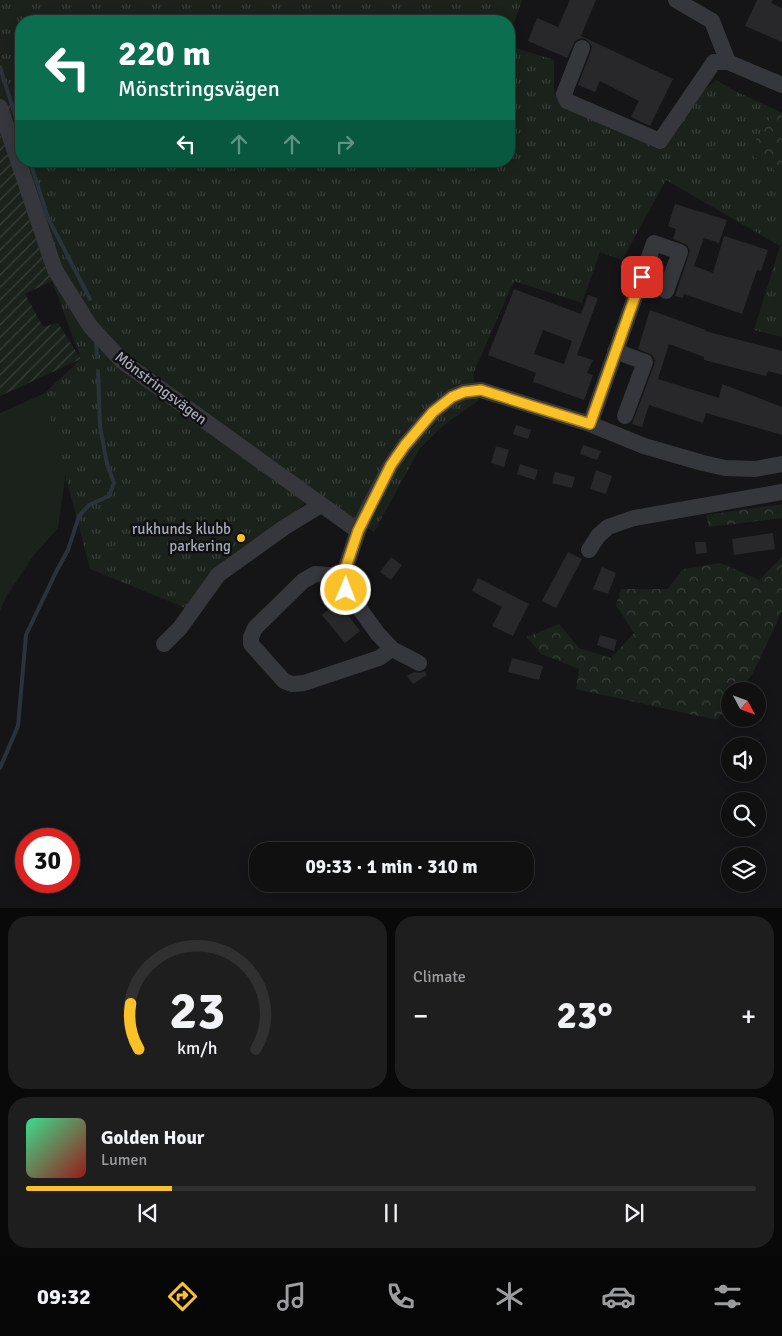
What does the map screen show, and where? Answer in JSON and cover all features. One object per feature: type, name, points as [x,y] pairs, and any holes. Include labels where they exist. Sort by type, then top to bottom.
[{"type":"street","points":[[676,0],[712,22],[728,62]]},
{"type":"street","points":[[582,48],[564,94],[567,101],[660,141],[714,62],[728,62],[782,85]]},
{"type":"street","name":"Mönstringsvägen","points":[[0,107],[15,151]]},
{"type":"street","name":"Mönstringsvägen","points":[[20,167],[55,270],[90,326],[122,361],[358,531]]},
{"type":"street","points":[[590,424],[654,243],[680,252],[666,291]]},
{"type":"street","points":[[615,352],[645,362],[625,416]]},
{"type":"street","points":[[419,663],[392,650],[378,634],[346,590],[343,576],[358,531],[391,465],[433,412],[452,397],[464,392],[481,390],[590,424],[644,446],[725,468],[755,469],[782,464]]},
{"type":"street","points":[[589,550],[598,536],[608,527],[634,518],[782,492]]},
{"type":"street","points":[[164,644],[180,628],[218,575],[285,527],[321,505]]},
{"type":"street","points":[[343,576],[315,574],[303,581],[255,628],[251,637],[251,644],[284,681],[292,684],[304,683],[379,658],[392,650]]},
{"type":"green space","points":[[0,0],[522,0],[515,20],[515,15],[15,15],[15,167],[515,167],[515,48],[554,60],[554,90],[564,107],[656,148],[700,94],[716,80],[776,110],[747,152],[782,175],[782,337],[754,330],[780,246],[666,180],[622,260],[600,252],[582,303],[514,281],[473,374],[479,400],[444,425],[420,448],[374,532],[315,494],[188,609],[90,569],[44,394],[81,359],[0,132]]},
{"type":"green space","points":[[776,110],[782,113],[782,175],[747,152]]},
{"type":"green space","points":[[0,132],[42,254],[56,279],[25,294],[43,327],[58,323],[81,359],[0,396]]},
{"type":"green space","points":[[52,390],[71,438],[58,528],[34,555],[6,597],[0,611],[0,413]]},
{"type":"green space","points":[[782,504],[782,518],[709,527],[706,515]]},
{"type":"green space","points":[[782,557],[782,611],[752,675],[746,682],[721,682],[721,715],[717,720],[576,689],[579,669],[541,654],[527,637],[559,624],[579,648],[611,658],[634,633],[616,605],[621,589],[668,589],[683,569],[721,563],[759,580]]},
{"type":"building","points":[[570,0],[596,0],[581,36],[673,79],[650,126],[631,117],[639,101],[600,81],[595,92],[578,85],[592,46],[586,39],[581,38],[575,41],[567,58],[528,41],[537,18],[558,27]]},
{"type":"building","points":[[757,0],[773,0],[771,3],[782,8],[782,42],[745,26]]},
{"type":"building","points":[[675,204],[727,220],[719,243],[704,238],[694,266],[713,273],[724,236],[768,250],[761,271],[757,270],[742,314],[684,294],[683,298],[675,296],[690,251],[687,245],[673,239],[676,229],[668,226]]},
{"type":"building","points":[[514,289],[581,314],[588,295],[598,298],[577,355],[593,360],[587,373],[593,375],[584,400],[533,382],[536,373],[488,355]],"holes":[[[543,330],[572,341],[564,364],[534,354]]]},
{"type":"building","points":[[650,310],[705,331],[782,351],[782,375],[768,371],[766,376],[704,360],[704,357],[669,344],[658,379],[719,398],[722,384],[782,407],[782,435],[706,413],[703,423],[649,405],[642,427],[632,424],[655,360],[652,355],[638,349]]},
{"type":"building","points":[[516,425],[531,430],[528,439],[513,434]]},
{"type":"building","points":[[583,445],[601,451],[597,460],[580,454]]},
{"type":"building","points":[[496,446],[509,450],[504,467],[491,463]]},
{"type":"building","points":[[520,464],[538,470],[535,480],[517,474]]},
{"type":"building","points":[[596,470],[612,476],[606,494],[590,489]]},
{"type":"building","points":[[555,472],[575,477],[572,488],[552,483]]},
{"type":"building","points":[[773,533],[775,549],[734,555],[732,539]]},
{"type":"building","points":[[695,542],[706,542],[707,553],[696,554]]},
{"type":"building","points":[[568,552],[582,559],[556,608],[542,601]]},
{"type":"building","points":[[391,557],[402,565],[391,580],[380,572]]},
{"type":"building","points":[[602,567],[616,573],[608,594],[593,589]]},
{"type":"building","points":[[478,578],[529,604],[513,636],[492,626],[502,607],[472,591]]},
{"type":"building","points":[[338,602],[360,631],[345,643],[322,615]]},
{"type":"building","points":[[600,635],[617,640],[614,651],[597,645]]},
{"type":"building","points":[[512,658],[543,666],[539,680],[508,672]]},
{"type":"building","points":[[425,671],[427,675],[413,684],[407,676],[414,672],[420,673]]},
{"type":"waterway","points":[[0,67],[15,115]]},
{"type":"waterway","points":[[32,167],[48,218],[90,299]]},
{"type":"waterway","points":[[96,342],[97,357]]},
{"type":"waterway","points":[[0,768],[18,726],[26,635],[68,550],[79,516],[89,505],[109,496],[114,483],[107,464],[100,426],[98,371]]},
{"type":"place","name":"rukhunds klubb parkering","points":[[241,538]]},
{"type":"route","points":[[346,590],[343,576],[358,531],[391,465],[433,412],[452,397],[464,392],[481,390],[590,424],[642,277]]}]
